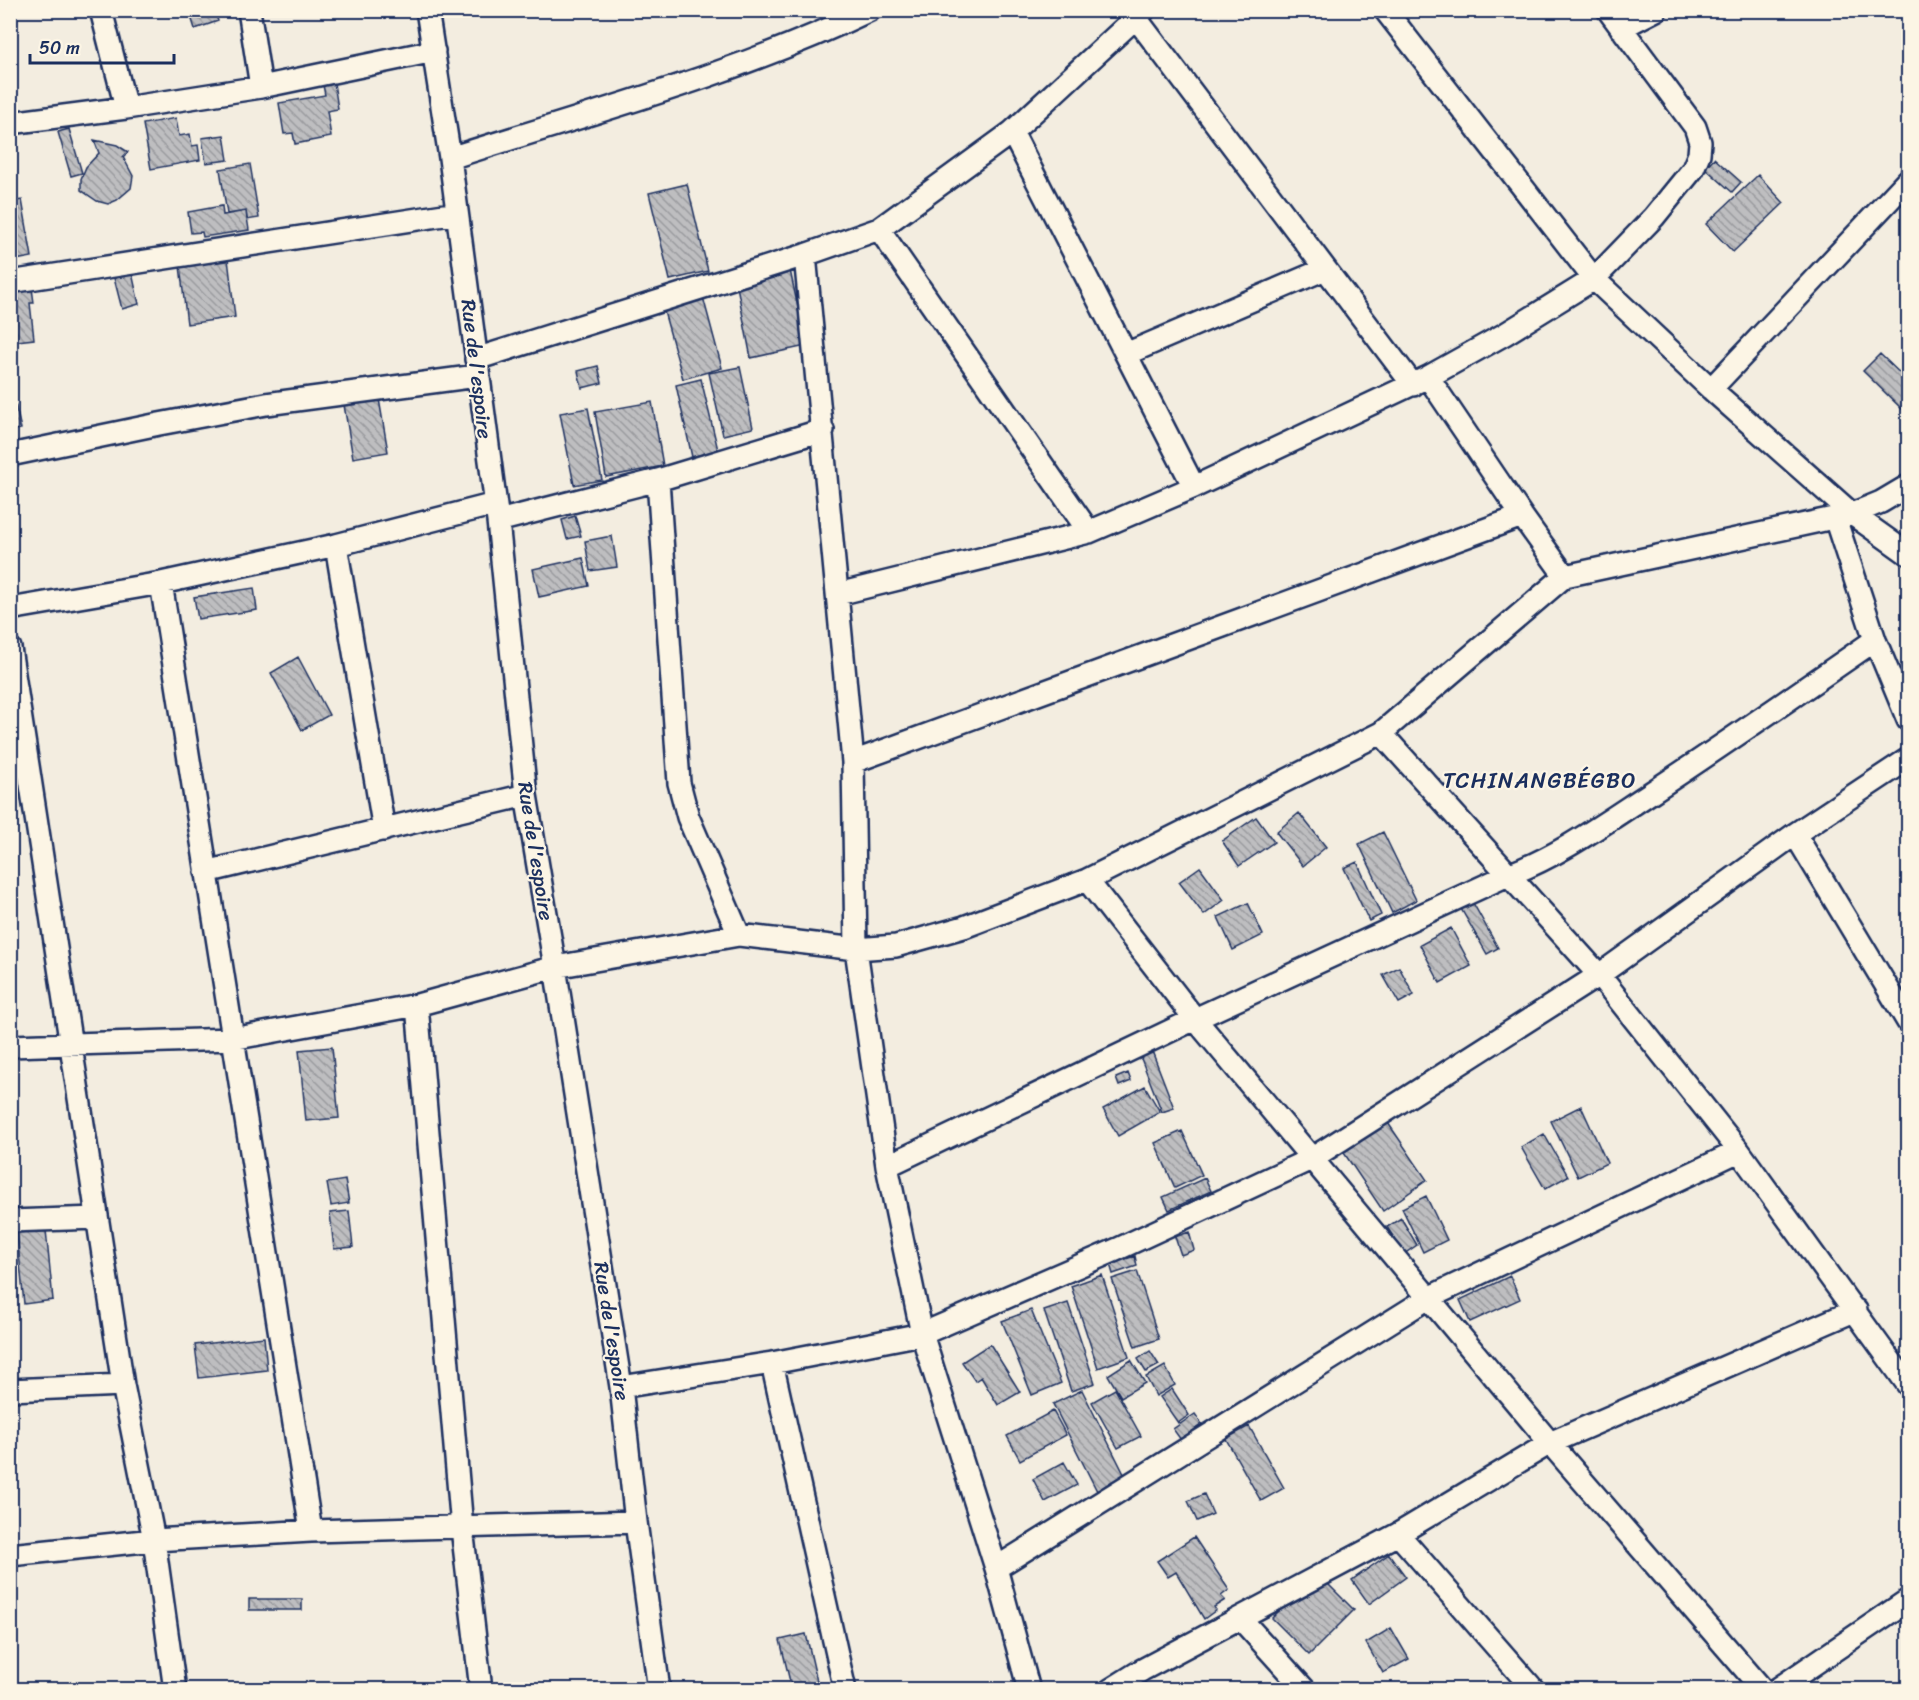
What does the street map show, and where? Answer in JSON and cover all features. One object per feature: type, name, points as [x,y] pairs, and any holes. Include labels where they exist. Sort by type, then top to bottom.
[{"type":"street","points":[[101,10],[126,108]]},
{"type":"street","points":[[249,10],[261,87]]},
{"type":"street","points":[[450,158],[699,78],[834,27],[870,10]]},
{"type":"street","points":[[1385,10],[1594,279],[1843,516],[1908,554]]},
{"type":"street","points":[[838,594],[1089,532],[1194,487],[1420,381],[1505,334],[1594,279],[1654,217],[1693,169],[1699,154],[1700,142],[1695,127],[1608,10]]},
{"type":"street","points":[[1621,28],[1656,10]]},
{"type":"street","name":"Rue de l'espoire","points":[[431,12],[434,51],[496,513],[526,795],[621,1387],[636,1522],[659,1689]]},
{"type":"street","points":[[10,455],[266,404],[477,368],[879,229],[1012,132],[1140,14],[1325,269],[1420,381],[1565,576]]},
{"type":"street","points":[[10,123],[261,87],[434,51]]},
{"type":"street","points":[[1012,132],[1194,487]]},
{"type":"street","points":[[1711,389],[1908,180]]},
{"type":"street","points":[[10,282],[457,213]]},
{"type":"street","points":[[879,229],[1089,532]]},
{"type":"street","points":[[805,255],[853,762],[856,950],[887,1166],[922,1334],[996,1568],[1029,1689]]},
{"type":"street","points":[[1126,354],[1325,269]]},
{"type":"street","points":[[10,609],[161,583],[658,480],[823,430]]},
{"type":"street","points":[[658,480],[680,783],[688,817],[739,935]]},
{"type":"street","points":[[10,1046],[232,1039],[417,1005],[555,968],[739,935],[856,950],[896,946],[964,927],[1087,880],[1381,733],[1565,576],[1843,516],[1881,502],[1908,486]]},
{"type":"street","points":[[853,762],[1521,516]]},
{"type":"street","points":[[1843,516],[1875,640],[1908,720]]},
{"type":"street","points":[[336,545],[384,830]]},
{"type":"street","points":[[161,583],[311,1531]]},
{"type":"street","points":[[887,1166],[1195,1019],[1508,875],[1538,864],[1694,765],[1875,640]]},
{"type":"street","points":[[10,648],[123,1385],[154,1540],[175,1689]]},
{"type":"street","points":[[1381,733],[1599,975],[1739,1151],[1905,1373]]},
{"type":"street","points":[[621,1387],[772,1363],[922,1334],[1118,1249],[1311,1158],[1599,975],[1795,834],[1908,759]]},
{"type":"street","points":[[206,872],[526,795]]},
{"type":"street","points":[[1795,834],[1908,1022]]},
{"type":"street","points":[[1087,880],[1195,1019],[1311,1158],[1551,1443],[1763,1689]]},
{"type":"street","points":[[417,1005],[462,1528],[481,1689]]},
{"type":"street","points":[[996,1568],[1430,1297],[1739,1151]]},
{"type":"street","points":[[10,1221],[97,1218]]},
{"type":"street","points":[[1110,1689],[1398,1534],[1551,1443],[1856,1310]]},
{"type":"street","points":[[772,1363],[845,1689]]},
{"type":"street","points":[[10,1390],[123,1385]]},
{"type":"street","points":[[10,1555],[154,1540],[311,1531],[636,1522]]},
{"type":"street","points":[[1398,1534],[1534,1689]]},
{"type":"street","points":[[1776,1689],[1908,1600]]},
{"type":"street","points":[[1240,1618],[1305,1689]]},
{"type":"building","points":[[189,10],[214,10],[218,21],[195,29]]},
{"type":"building","points":[[10,11],[15,24],[10,25]]},
{"type":"building","points":[[334,83],[338,109],[327,111],[331,137],[295,144],[293,133],[284,134],[279,103],[325,95],[323,85]]},
{"type":"building","points":[[176,118],[179,136],[190,134],[192,146],[198,145],[200,160],[151,169],[143,124]]},
{"type":"building","points":[[69,129],[82,173],[71,176],[58,132]]},
{"type":"building","points":[[224,135],[228,160],[206,163],[202,138]]},
{"type":"building","points":[[94,140],[117,145],[128,152],[123,157],[133,176],[131,188],[117,200],[108,204],[97,201],[81,190],[81,179],[86,167],[99,153]]},
{"type":"building","points":[[1714,158],[1741,182],[1732,192],[1705,168]]},
{"type":"building","points":[[250,164],[259,218],[247,220],[246,211],[227,214],[220,169]]},
{"type":"building","points":[[1758,175],[1784,203],[1733,252],[1706,224]]},
{"type":"building","points":[[687,184],[708,271],[670,280],[649,193]]},
{"type":"building","points":[[22,200],[32,257],[10,261],[10,202]]},
{"type":"building","points":[[222,206],[223,215],[246,211],[249,230],[203,237],[202,232],[191,233],[188,212]]},
{"type":"building","points":[[228,259],[235,317],[187,324],[180,266]]},
{"type":"building","points":[[790,270],[806,346],[751,358],[736,281]]},
{"type":"building","points":[[132,273],[139,304],[122,309],[114,278]]},
{"type":"building","points":[[32,288],[34,303],[30,303],[34,339],[17,341],[11,291]]},
{"type":"building","points":[[703,297],[722,368],[683,379],[663,308]]},
{"type":"building","points":[[1880,354],[1908,381],[1908,415],[1863,371]]},
{"type":"building","points":[[598,366],[602,383],[582,388],[578,371]]},
{"type":"building","points":[[740,367],[753,428],[723,435],[709,373]]},
{"type":"building","points":[[701,379],[718,450],[692,457],[676,385]]},
{"type":"building","points":[[10,394],[13,394],[21,429],[10,431]]},
{"type":"building","points":[[379,399],[388,452],[353,458],[344,405]]},
{"type":"building","points":[[652,402],[663,466],[606,477],[595,412]]},
{"type":"building","points":[[588,408],[602,480],[574,485],[560,413]]},
{"type":"building","points":[[575,516],[581,536],[567,539],[562,520]]},
{"type":"building","points":[[612,536],[617,567],[590,571],[585,541]]},
{"type":"building","points":[[583,558],[589,586],[539,597],[533,569]]},
{"type":"building","points":[[254,588],[257,610],[198,619],[194,597]]},
{"type":"building","points":[[298,657],[329,715],[302,730],[271,673]]},
{"type":"building","points":[[1299,813],[1326,847],[1303,866],[1276,832]]},
{"type":"building","points":[[1256,817],[1274,842],[1239,866],[1222,841]]},
{"type":"building","points":[[1383,832],[1416,900],[1392,913],[1359,844]]},
{"type":"building","points":[[1357,862],[1381,915],[1369,921],[1344,868]]},
{"type":"building","points":[[1200,867],[1224,900],[1204,915],[1179,882]]},
{"type":"building","points":[[1472,901],[1498,948],[1487,954],[1460,907]]},
{"type":"building","points":[[1248,903],[1263,935],[1233,950],[1218,917]]},
{"type":"building","points":[[1451,928],[1471,966],[1440,983],[1420,945]]},
{"type":"building","points":[[1399,967],[1414,995],[1399,1003],[1383,975]]},
{"type":"building","points":[[332,1047],[339,1118],[306,1121],[299,1050]]},
{"type":"building","points":[[1152,1051],[1174,1108],[1162,1112],[1140,1056]]},
{"type":"building","points":[[1128,1073],[1131,1081],[1119,1086],[1116,1078]]},
{"type":"building","points":[[1145,1086],[1160,1112],[1118,1136],[1103,1109]]},
{"type":"building","points":[[1581,1106],[1607,1163],[1578,1177],[1551,1121]]},
{"type":"building","points":[[1386,1120],[1427,1180],[1383,1211],[1342,1150]]},
{"type":"building","points":[[1182,1131],[1202,1175],[1175,1188],[1155,1143]]},
{"type":"building","points":[[1544,1134],[1568,1176],[1545,1189],[1521,1147]]},
{"type":"building","points":[[1205,1178],[1211,1191],[1169,1210],[1163,1197]]},
{"type":"building","points":[[345,1180],[349,1203],[331,1206],[327,1183]]},
{"type":"building","points":[[1426,1196],[1447,1240],[1423,1252],[1402,1208]]},
{"type":"building","points":[[349,1211],[353,1247],[334,1249],[330,1213]]},
{"type":"building","points":[[1401,1218],[1417,1245],[1404,1254],[1387,1227]]},
{"type":"building","points":[[46,1230],[53,1300],[24,1304],[17,1233]]},
{"type":"building","points":[[1189,1232],[1194,1250],[1181,1255],[1175,1237]]},
{"type":"building","points":[[1135,1256],[1137,1266],[1113,1274],[1110,1264]]},
{"type":"building","points":[[1137,1271],[1159,1339],[1135,1347],[1112,1279]]},
{"type":"building","points":[[1102,1275],[1129,1357],[1098,1368],[1071,1286]]},
{"type":"building","points":[[1510,1276],[1520,1299],[1470,1322],[1460,1300]]},
{"type":"building","points":[[1068,1303],[1095,1383],[1071,1391],[1044,1311]]},
{"type":"building","points":[[1031,1310],[1061,1383],[1032,1395],[1002,1321]]},
{"type":"building","points":[[264,1337],[267,1370],[199,1378],[195,1345]]},
{"type":"building","points":[[990,1344],[1020,1392],[998,1405],[981,1377],[975,1381],[962,1362]]},
{"type":"building","points":[[1150,1351],[1159,1365],[1146,1372],[1138,1359]]},
{"type":"building","points":[[1131,1360],[1145,1383],[1121,1397],[1108,1375]]},
{"type":"building","points":[[1165,1366],[1175,1385],[1156,1396],[1146,1377]]},
{"type":"building","points":[[1115,1389],[1141,1436],[1118,1448],[1092,1402]]},
{"type":"building","points":[[1172,1389],[1189,1415],[1178,1423],[1160,1397]]},
{"type":"building","points":[[1082,1390],[1125,1476],[1097,1491],[1053,1404]]},
{"type":"building","points":[[1053,1411],[1066,1435],[1020,1460],[1007,1436]]},
{"type":"building","points":[[1195,1414],[1202,1424],[1181,1440],[1173,1429]]},
{"type":"building","points":[[1249,1426],[1284,1488],[1261,1501],[1226,1439]]},
{"type":"building","points":[[1064,1462],[1077,1485],[1045,1502],[1033,1479]]},
{"type":"building","points":[[1204,1494],[1213,1514],[1197,1521],[1188,1501]]},
{"type":"building","points":[[1194,1537],[1229,1590],[1221,1596],[1225,1600],[1214,1607],[1216,1610],[1204,1619],[1176,1572],[1168,1577],[1157,1561]]},
{"type":"building","points":[[1389,1554],[1406,1577],[1369,1604],[1352,1580]]},
{"type":"building","points":[[1317,1573],[1354,1610],[1309,1655],[1272,1618]]},
{"type":"building","points":[[249,1599],[302,1599],[302,1610],[249,1610]]},
{"type":"building","points":[[1391,1628],[1409,1659],[1383,1673],[1366,1643]]},
{"type":"building","points":[[806,1634],[819,1690],[792,1690],[780,1640]]},
{"type":"district","name":"TCHINANGBÉGBO","points":[[1540,780]]}]
